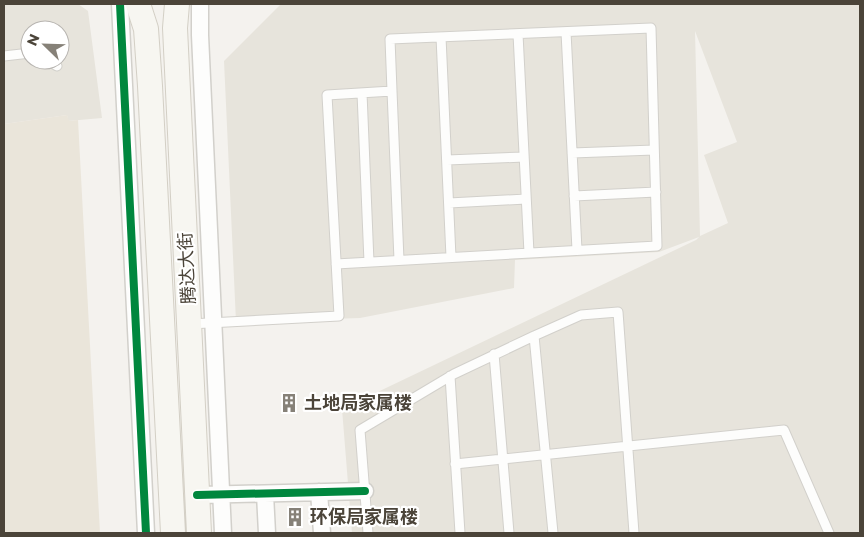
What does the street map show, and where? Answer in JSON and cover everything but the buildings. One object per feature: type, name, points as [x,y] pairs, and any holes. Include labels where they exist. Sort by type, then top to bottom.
[{"type":"main road","name":"腾达大街","points":[[138,4],[146,29],[150,86],[173,533]]},
{"type":"main road","name":"腾达大街","points":[[177,4],[174,28],[199,533]]},
{"type":"street","points":[[120,4],[146,533]]},
{"type":"street","points":[[200,4],[223,533]]},
{"type":"street","points":[[197,495],[365,491]]},
{"type":"street","points":[[319,492],[322,533]]},
{"type":"street","points":[[265,494],[268,533]]},
{"type":"lane","points":[[336,264],[657,246],[651,28],[390,40],[399,260]]},
{"type":"lane","points":[[566,32],[577,250]]},
{"type":"lane","points":[[518,34],[529,253]]},
{"type":"lane","points":[[440,37],[452,257]]},
{"type":"lane","points":[[4,56],[20,54]]},
{"type":"lane","points":[[190,324],[339,316],[327,95],[392,91]]},
{"type":"lane","points":[[362,93],[369,262]]},
{"type":"lane","points":[[572,153],[654,150]]},
{"type":"lane","points":[[447,160],[524,157]]},
{"type":"lane","points":[[574,196],[656,192]]},
{"type":"lane","points":[[449,203],[526,199]]},
{"type":"lane","points":[[368,533],[360,430],[450,376],[494,354],[581,315],[618,312],[634,533]]},
{"type":"lane","points":[[534,336],[553,533]]},
{"type":"lane","points":[[494,354],[509,533]]},
{"type":"lane","points":[[450,376],[460,533]]},
{"type":"lane","points":[[456,464],[784,430],[829,533]]},
{"type":"shaded area","points":[[4,4],[78,4],[88,11],[102,118],[68,121],[67,115],[4,124]]},
{"type":"shaded area","points":[[281,4],[860,4],[860,533],[352,533],[342,409],[699,237],[659,252],[515,260],[514,288],[360,318],[236,322],[224,61]],"holes":[[[695,31],[737,142],[704,155],[728,223],[700,236]]]},
{"type":"shaded area","points":[[67,115],[69,121],[78,120],[100,533],[4,533],[4,124]]},
{"type":"cycle path","points":[[120,4],[146,533]]},
{"type":"cycle path","points":[[197,495],[365,491]]},
{"type":"place","name":"土地局家属楼","points":[[289,403]]},
{"type":"place","name":"环保局家属楼","points":[[295,517]]}]
